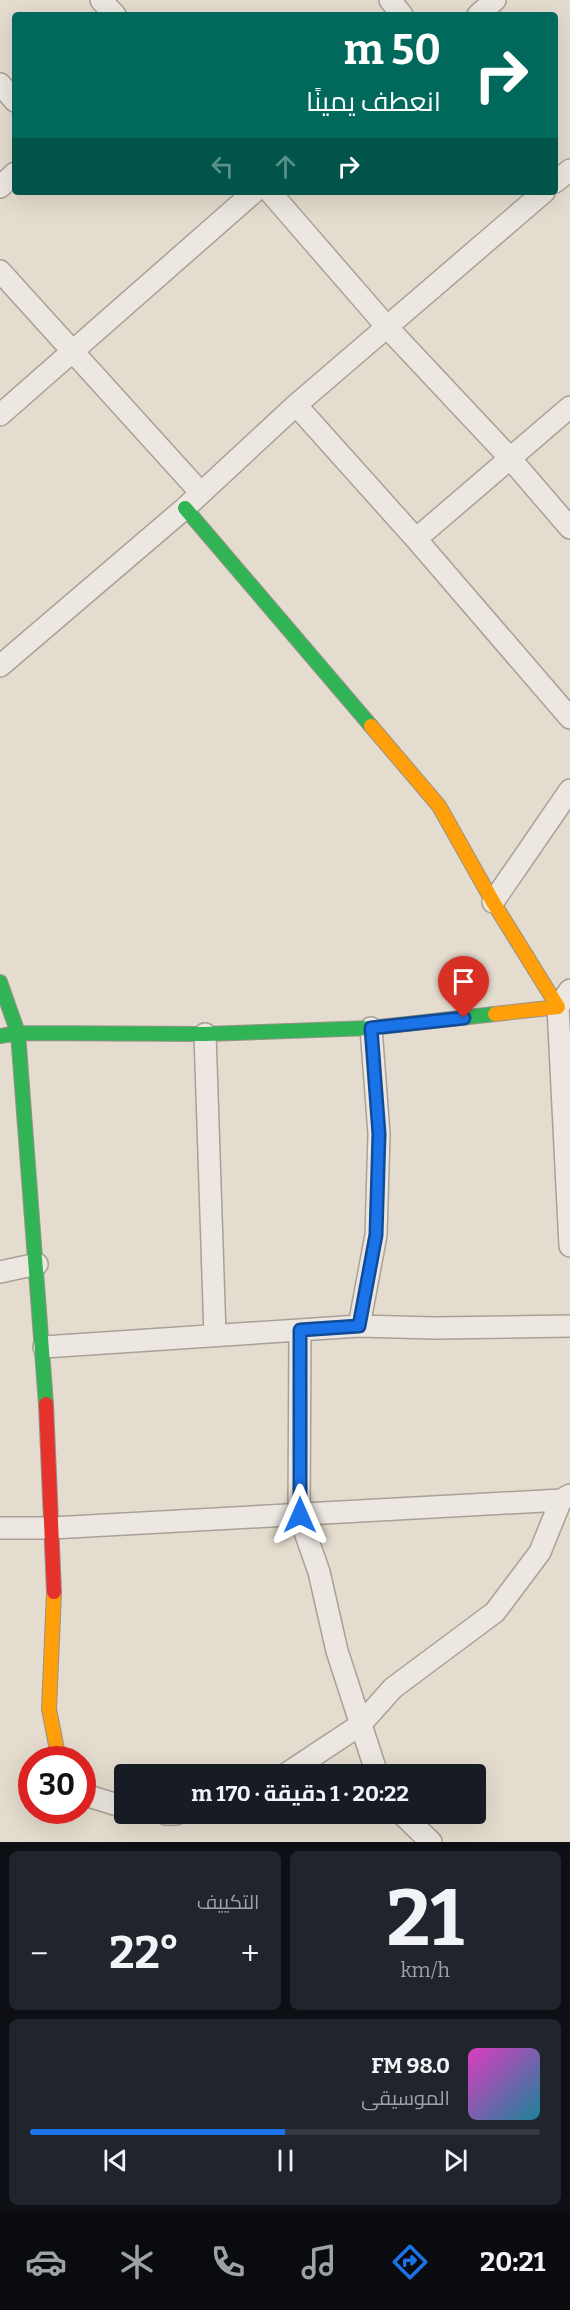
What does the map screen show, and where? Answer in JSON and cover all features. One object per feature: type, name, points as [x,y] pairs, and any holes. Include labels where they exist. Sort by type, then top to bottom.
[{"type":"street","points":[[101,0],[112,12]]},
{"type":"street","points":[[390,0],[400,12]]},
{"type":"street","points":[[481,12],[495,0]]},
{"type":"street","points":[[0,84],[12,98]]},
{"type":"street","points":[[558,180],[570,170]]},
{"type":"street","points":[[0,187],[12,175]]},
{"type":"street","points":[[0,415],[251,195]]},
{"type":"street","points":[[273,195],[387,327],[509,458],[570,528]]},
{"type":"street","points":[[0,666],[185,508],[296,405],[541,195]]},
{"type":"street","points":[[0,271],[71,353],[201,494]]},
{"type":"street","points":[[296,405],[416,539],[570,718]]},
{"type":"street","points":[[416,539],[570,407]]},
{"type":"street","points":[[185,508],[439,806],[493,902],[558,1008],[570,1246]]},
{"type":"street","points":[[493,902],[570,790]]},
{"type":"street","points":[[0,982],[18,1033],[44,1347],[55,1608],[49,1709],[56,1746]]},
{"type":"street","points":[[558,1008],[570,990]]},
{"type":"street","points":[[0,1036],[18,1033],[205,1034],[371,1028],[558,1008]]},
{"type":"street","points":[[359,1326],[376,1235],[379,1134],[371,1028]]},
{"type":"street","points":[[205,1034],[215,1335]]},
{"type":"street","points":[[0,1272],[37,1264]]},
{"type":"street","points":[[44,1347],[359,1326],[434,1328],[570,1326]]},
{"type":"street","points":[[300,1330],[300,1515],[319,1572],[337,1651],[374,1764]]},
{"type":"street","points":[[0,1528],[52,1528],[300,1515],[566,1498],[540,1552],[495,1612],[393,1688],[360,1725],[301,1764]]},
{"type":"street","points":[[96,1798],[114,1804]]},
{"type":"street","points":[[412,1824],[431,1842]]},
{"type":"traffic: fast","points":[[185,508],[371,726]]},
{"type":"traffic: fast","points":[[0,982],[18,1033],[46,1404]]},
{"type":"traffic: fast","points":[[0,1036],[18,1033],[205,1034],[371,1028],[495,1014]]},
{"type":"traffic: slow","points":[[371,726],[439,806],[493,902],[558,1007],[495,1014]]},
{"type":"traffic: slow","points":[[54,1592],[49,1709],[56,1746]]},
{"type":"traffic: jam","points":[[46,1404],[54,1592]]},
{"type":"route","points":[[300,1515],[300,1330],[359,1326],[376,1235],[379,1134],[371,1028],[464,1018]]}]
